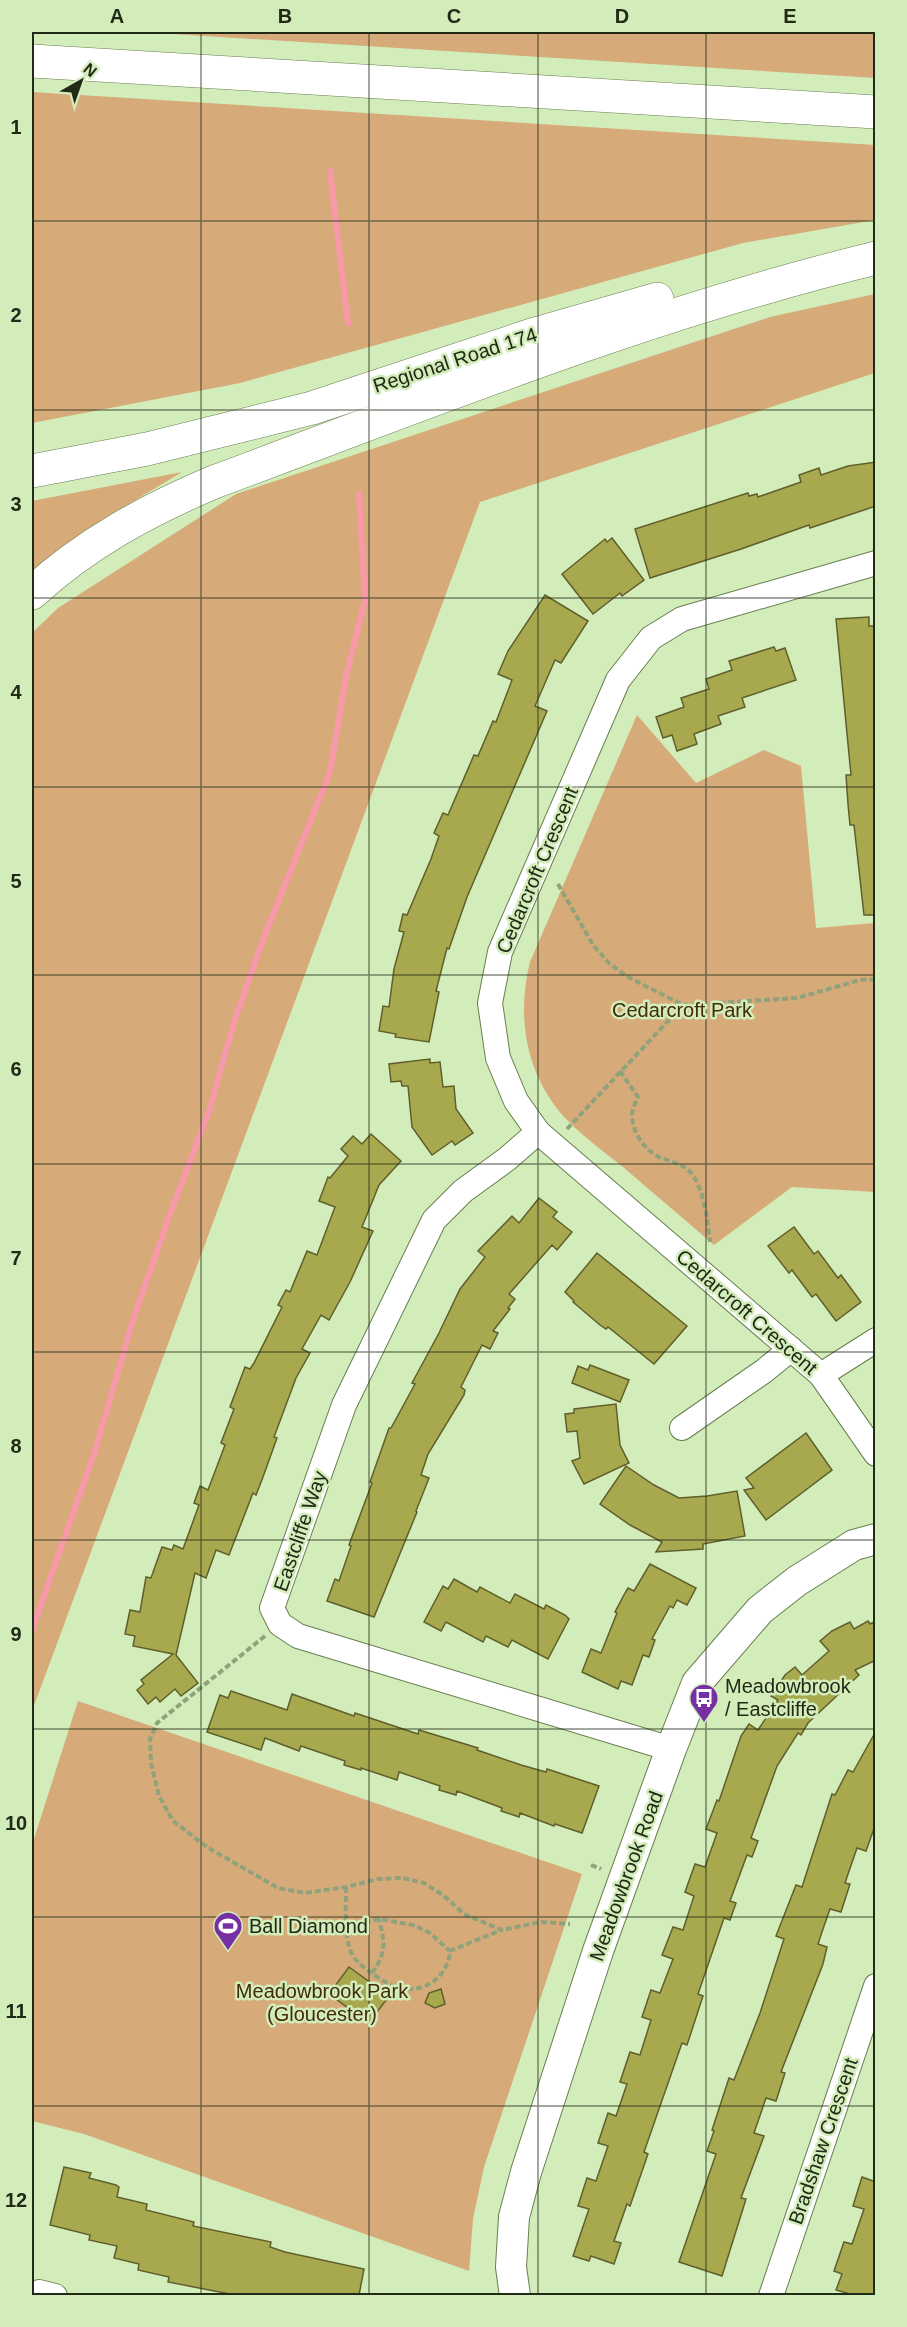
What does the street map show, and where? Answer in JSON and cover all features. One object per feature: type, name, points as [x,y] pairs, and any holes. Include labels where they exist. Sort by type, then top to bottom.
[{"type":"highway","points":[[32,61],[876,112]]},
{"type":"highway","name":"Regional Road 174","points":[[32,471],[147,449],[312,408],[535,334],[809,255],[876,240]]},
{"type":"highway","points":[[32,593],[51,575],[110,533],[171,500],[214,482],[664,317],[810,274],[876,258]]},
{"type":"street","name":"Cedarcroft Crescent","points":[[876,563],[682,619],[651,638],[618,680],[500,952],[490,1003],[498,1058],[516,1101],[545,1138],[821,1376],[876,1454]]},
{"type":"street","name":"Eastcliffe Way","points":[[280,1624],[272,1608],[344,1405],[434,1220],[463,1191],[507,1159],[545,1138]]},
{"type":"street","points":[[821,1376],[876,1340]]},
{"type":"street","points":[[682,1428],[764,1371],[791,1349]]},
{"type":"street","name":"Meadowbrook Road","points":[[515,2295],[511,2267],[514,2217],[526,2172],[598,1951],[697,1683],[760,1610],[797,1581],[854,1545],[876,1539]]},
{"type":"street","points":[[280,1624],[298,1636],[671,1749]]},
{"type":"street","name":"Bradshaw Crescent","points":[[771,2295],[876,1986]]},
{"type":"path","points":[[558,884],[593,945],[609,963],[626,976],[683,1005],[797,999],[860,980],[876,979]]},
{"type":"path","points":[[545,1138],[573,1123],[683,1005]]},
{"type":"path","points":[[620,1071],[638,1097],[632,1113],[634,1131],[645,1147],[658,1157],[682,1165],[692,1173],[703,1200],[710,1242]]},
{"type":"path","points":[[280,1624],[157,1724],[150,1739],[151,1763],[159,1796],[173,1821],[207,1847],[278,1888],[305,1893],[403,1878],[424,1883],[443,1894],[464,1914],[502,1930]]},
{"type":"path","points":[[346,1887],[350,1952],[359,1964],[383,1982],[405,1990],[429,1986],[449,1964],[450,1952]]},
{"type":"path","points":[[347,1926],[379,1919],[413,1925],[430,1933],[450,1952]]},
{"type":"path","points":[[372,1973],[382,1959],[385,1943],[379,1919]]},
{"type":"path","points":[[450,1952],[502,1930],[541,1922],[570,1924]]},
{"type":"green space","points":[[141,32],[875,32],[875,78],[173,34]]},
{"type":"green space","points":[[32,92],[875,145],[875,220],[743,243],[240,383],[32,423]]},
{"type":"green space","points":[[875,294],[875,373],[480,502],[32,1711],[32,633],[58,608],[236,494],[770,317]]},
{"type":"green space","points":[[182,472],[81,533],[32,576],[32,501]]},
{"type":"green space","name":"Cedarcroft Park","points":[[637,715],[696,783],[764,750],[801,766],[816,928],[875,923],[875,1192],[792,1187],[714,1245],[567,1120],[542,1085],[528,1045],[525,1025],[524,1004],[530,962]]},
{"type":"green space","name":"Meadowbrook Park (Gloucester)","points":[[78,1701],[582,1874],[484,2167],[473,2219],[469,2271],[84,2134],[32,2121],[32,1845]]},
{"type":"building","points":[[876,462],[876,506],[810,528],[809,525],[650,578],[635,529],[748,493],[749,496],[757,494],[758,497],[801,482],[799,475],[819,468],[821,475],[848,466]]},
{"type":"building","points":[[612,538],[644,580],[622,596],[620,593],[593,614],[562,574],[605,539],[607,542]]},
{"type":"building","points":[[545,595],[588,621],[561,663],[555,660],[535,706],[547,711],[467,897],[449,949],[447,948],[436,991],[439,992],[429,1042],[395,1037],[396,1034],[379,1031],[383,1006],[389,1007],[394,969],[404,932],[399,931],[403,914],[407,915],[431,859],[439,836],[434,833],[443,813],[448,815],[474,755],[478,756],[493,721],[496,722],[512,680],[498,674],[508,651]]},
{"type":"building","points":[[869,617],[869,626],[876,626],[876,915],[864,915],[854,825],[850,825],[846,775],[851,775],[836,619]]},
{"type":"building","points":[[774,647],[776,651],[785,648],[796,680],[742,698],[745,707],[718,716],[721,724],[694,734],[697,744],[677,751],[672,735],[663,738],[656,717],[684,707],[681,698],[709,689],[706,679],[732,670],[729,661]]},
{"type":"building","points":[[430,1059],[430,1063],[440,1062],[443,1087],[454,1086],[456,1109],[473,1133],[455,1145],[452,1141],[432,1155],[412,1127],[408,1086],[402,1086],[401,1081],[391,1082],[389,1064]]},
{"type":"building","points":[[371,1134],[401,1161],[379,1185],[362,1227],[373,1231],[350,1282],[329,1320],[321,1315],[302,1349],[310,1353],[296,1378],[274,1437],[277,1438],[263,1477],[256,1495],[253,1493],[229,1555],[216,1550],[206,1578],[195,1573],[176,1655],[198,1683],[181,1696],[175,1689],[160,1702],[156,1697],[148,1704],[137,1690],[144,1684],[141,1680],[173,1654],[133,1646],[135,1636],[125,1634],[130,1610],[140,1612],[146,1577],[151,1578],[162,1547],[172,1550],[174,1545],[183,1549],[199,1505],[194,1503],[200,1486],[208,1490],[225,1445],[221,1443],[234,1409],[230,1407],[245,1367],[250,1369],[254,1363],[282,1307],[278,1305],[286,1290],[290,1292],[307,1251],[317,1255],[335,1207],[319,1201],[328,1177],[330,1178],[348,1156],[341,1149],[353,1136],[362,1144]]},
{"type":"building","points":[[539,1198],[557,1212],[553,1217],[572,1232],[557,1250],[552,1245],[509,1294],[515,1299],[493,1331],[498,1333],[490,1349],[482,1345],[461,1387],[465,1390],[464,1395],[428,1454],[421,1475],[429,1478],[374,1617],[327,1601],[335,1579],[339,1581],[389,1428],[415,1384],[412,1383],[460,1289],[485,1257],[478,1251],[512,1216],[519,1223]]},
{"type":"building","points":[[794,1227],[814,1254],[818,1251],[838,1278],[841,1275],[861,1302],[836,1321],[816,1294],[812,1297],[792,1270],[789,1273],[768,1246]]},
{"type":"building","points":[[597,1253],[687,1326],[654,1364],[608,1327],[606,1329],[600,1325],[565,1292]]},
{"type":"building","points":[[590,1365],[629,1380],[620,1402],[572,1383],[578,1366],[588,1370]]},
{"type":"building","points":[[616,1404],[620,1445],[629,1463],[584,1484],[572,1461],[580,1458],[577,1431],[567,1432],[565,1414],[574,1413],[574,1409]]},
{"type":"building","points":[[806,1433],[832,1470],[766,1520],[744,1490],[754,1488],[746,1478]]},
{"type":"building","points":[[626,1466],[679,1498],[737,1491],[745,1536],[703,1544],[703,1549],[656,1552],[662,1542],[630,1525],[600,1504]]},
{"type":"building","points":[[650,1564],[696,1588],[687,1605],[677,1600],[673,1608],[670,1606],[652,1639],[655,1640],[649,1657],[643,1655],[632,1685],[621,1681],[618,1689],[582,1672],[591,1649],[601,1653],[617,1613],[615,1612],[625,1593],[628,1588],[634,1591]]},
{"type":"building","points":[[454,1579],[477,1592],[480,1587],[510,1603],[515,1594],[544,1609],[546,1605],[565,1615],[569,1619],[548,1659],[512,1640],[508,1647],[486,1636],[483,1642],[446,1622],[441,1631],[424,1622],[443,1586],[448,1589]]},
{"type":"building","points":[[868,1621],[870,1624],[876,1621],[876,1660],[855,1670],[859,1675],[808,1723],[801,1735],[798,1733],[777,1766],[751,1838],[758,1841],[752,1857],[747,1855],[730,1901],[736,1903],[730,1920],[724,1918],[698,1994],[703,1996],[687,2045],[682,2043],[644,2152],[648,2154],[630,2206],[627,2204],[614,2241],[621,2243],[614,2264],[591,2256],[589,2261],[573,2256],[589,2209],[578,2206],[587,2178],[596,2181],[608,2146],[598,2143],[608,2113],[616,2116],[627,2084],[620,2082],[630,2052],[640,2055],[651,2020],[642,2017],[651,1990],[660,1993],[673,1959],[662,1955],[673,1927],[683,1930],[694,1896],[685,1892],[695,1864],[705,1867],[717,1833],[706,1829],[717,1800],[719,1801],[741,1736],[749,1724],[758,1730],[778,1700],[771,1696],[785,1675],[795,1667],[802,1675],[829,1651],[820,1641],[832,1631],[850,1622],[854,1629]]},
{"type":"building","points":[[231,1691],[287,1710],[292,1694],[354,1716],[355,1713],[418,1734],[419,1730],[478,1748],[477,1750],[521,1765],[546,1772],[547,1769],[599,1786],[582,1833],[555,1824],[554,1826],[520,1813],[519,1817],[457,1791],[456,1795],[439,1790],[440,1786],[399,1772],[397,1780],[344,1765],[345,1761],[301,1746],[299,1751],[265,1738],[261,1750],[207,1732],[220,1695],[228,1698]]},
{"type":"building","points":[[876,1731],[876,1823],[866,1851],[857,1848],[845,1883],[850,1884],[841,1912],[830,1909],[824,1926],[818,1944],[827,1947],[823,1964],[781,2072],[785,2073],[776,2101],[766,2098],[754,2133],[764,2136],[741,2198],[746,2199],[722,2276],[679,2262],[716,2154],[707,2151],[714,2131],[712,2130],[729,2078],[734,2080],[760,2013],[784,1939],[776,1936],[796,1885],[802,1887],[832,1794],[835,1795],[848,1770],[853,1772]]},
{"type":"building","points":[[349,1967],[389,1996],[369,2023],[329,1994]]},
{"type":"building","points":[[441,1989],[445,2004],[435,2008],[425,2003],[429,1993]]},
{"type":"building","points":[[64,2167],[91,2173],[89,2178],[119,2187],[117,2197],[147,2204],[146,2210],[194,2222],[193,2226],[271,2242],[270,2247],[285,2252],[364,2269],[359,2295],[235,2295],[168,2282],[169,2277],[138,2270],[139,2264],[114,2258],[117,2246],[89,2240],[90,2235],[50,2225]]},
{"type":"building","points":[[862,2177],[876,2182],[876,2295],[854,2295],[836,2290],[842,2274],[834,2271],[844,2242],[852,2244],[864,2209],[853,2206]]},
{"type":"waterway","points":[[330,171],[348,324]]},
{"type":"waterway","points":[[32,1630],[95,1451],[133,1320],[209,1111],[235,1019],[264,937],[330,772],[346,676],[365,600],[359,494]]},
{"type":"place","name":"Meadowbrook / Eastcliffe","points":[[704,1724]]},
{"type":"place","name":"Ball Diamond","points":[[228,1952]]}]
